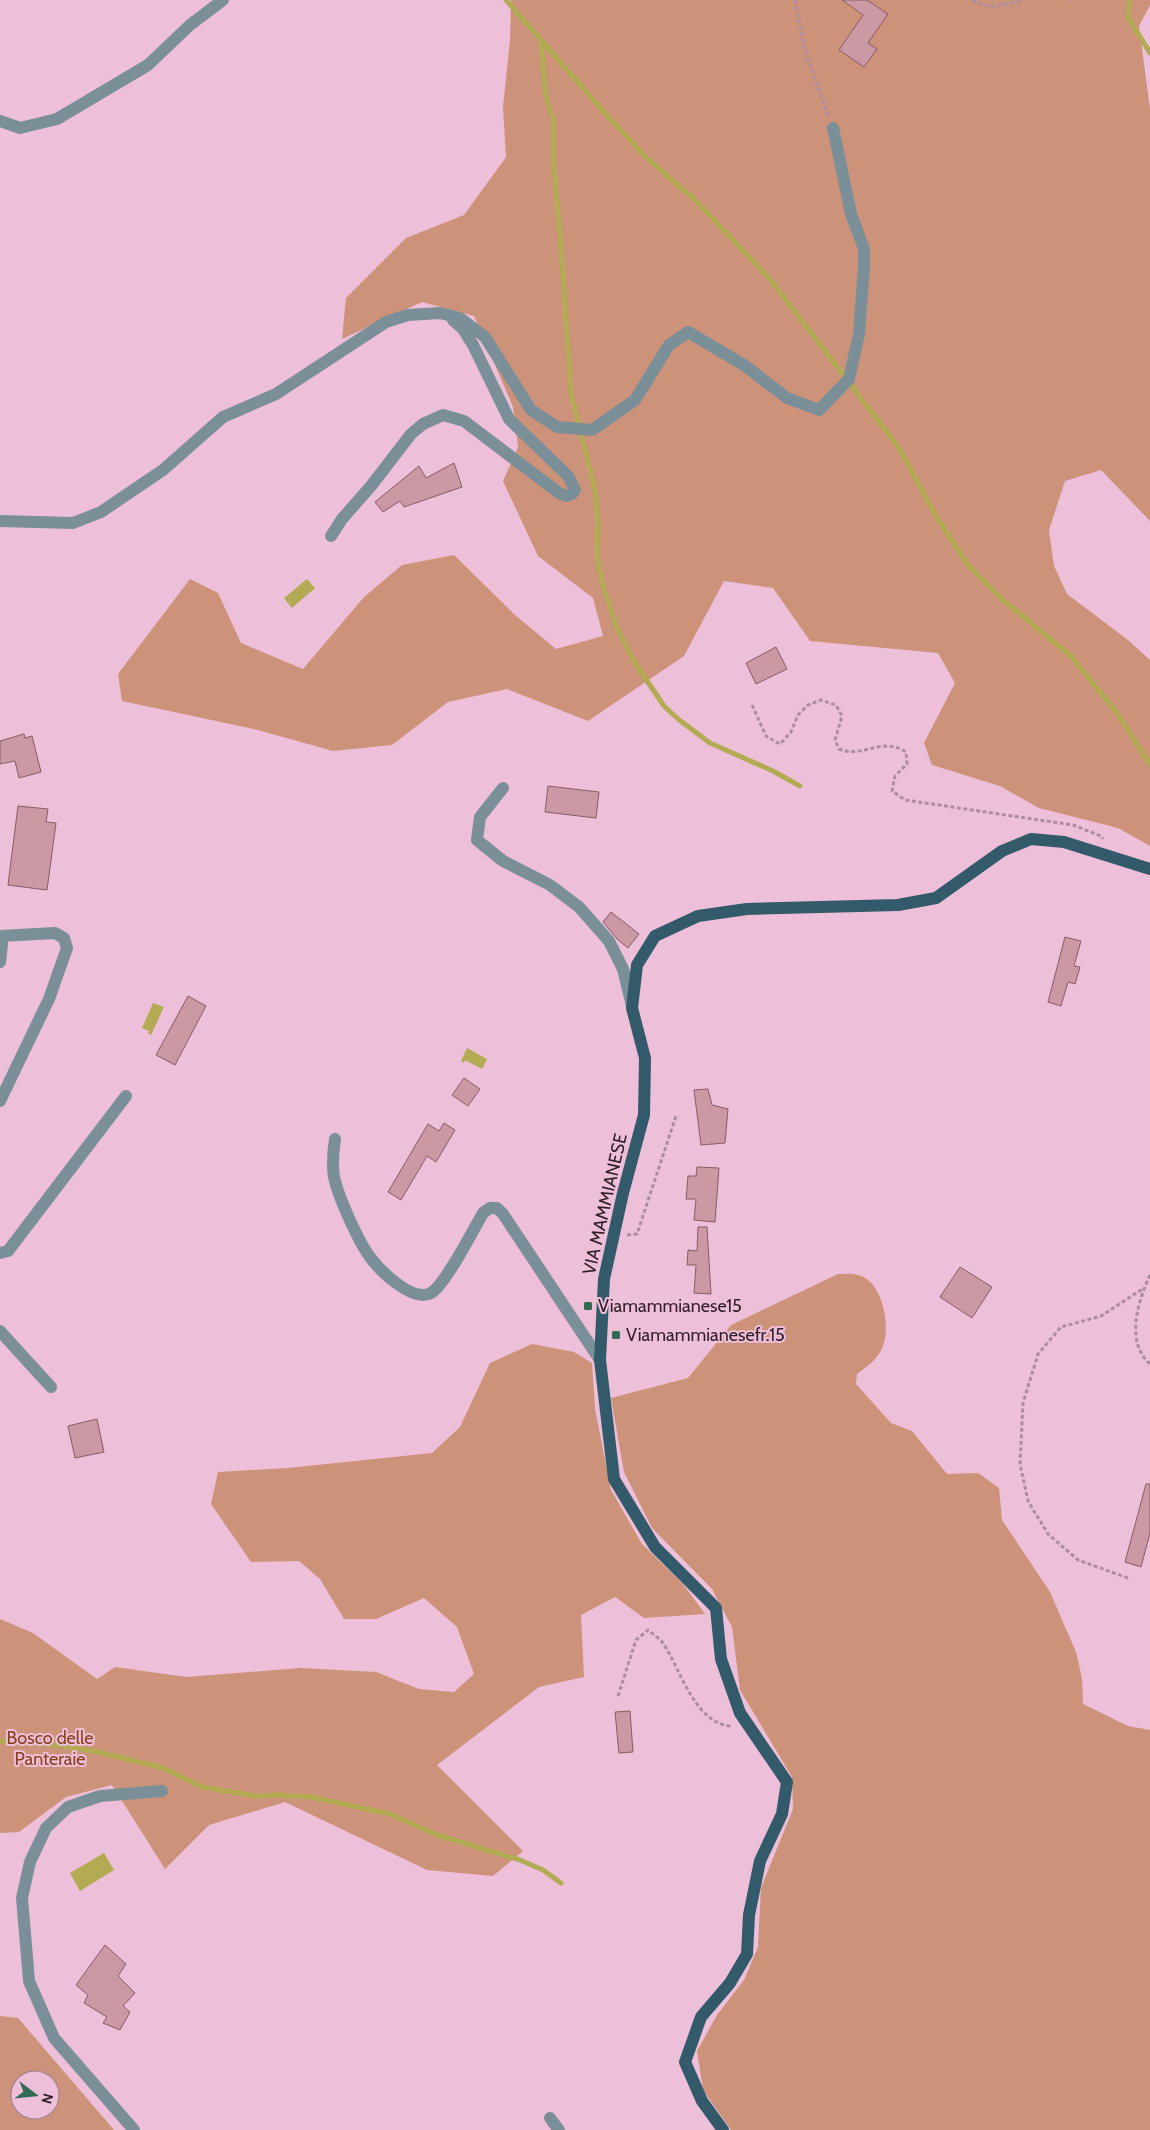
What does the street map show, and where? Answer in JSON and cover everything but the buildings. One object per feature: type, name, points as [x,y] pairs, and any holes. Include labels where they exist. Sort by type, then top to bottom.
[{"type":"main road","name":"VIA MAMMIANESE","points":[[723,2130],[702,2101],[685,2062],[701,2017],[730,1983],[747,1954],[749,1915],[760,1861],[782,1814],[787,1782],[740,1713],[721,1659],[716,1608],[654,1547],[614,1479],[600,1360],[604,1279],[644,1115],[645,1058],[632,1008],[637,965],[655,936],[698,916],[747,909],[898,905],[936,898],[1002,851],[1031,839],[1064,842],[1150,869]]},
{"type":"street","points":[[0,121],[20,128],[57,119],[148,65],[190,24],[223,0]]},
{"type":"street","points":[[0,521],[73,523],[101,512],[163,470],[223,417],[276,394],[386,322],[408,314],[440,313],[460,318],[485,337],[531,410],[557,427],[592,430],[635,400],[669,345],[688,332],[744,365],[787,398],[819,410],[849,379],[859,334],[864,267],[864,249],[851,214],[833,128]]},
{"type":"street","points":[[331,536],[342,519],[371,486],[411,434],[423,424],[443,415],[464,421],[559,493],[566,496],[572,494],[575,490],[568,476],[509,419],[468,337],[452,319],[440,313]]},
{"type":"street","points":[[503,788],[480,817],[477,840],[503,861],[550,885],[579,907],[608,941],[623,969],[632,1008]]},
{"type":"street","points":[[0,962],[2,944],[0,938],[55,933],[64,938],[67,948],[49,999],[0,1101]]},
{"type":"street","points":[[0,1253],[8,1251],[126,1096]]},
{"type":"street","points":[[335,1139],[332,1157],[334,1177],[346,1208],[369,1256],[407,1291],[420,1295],[431,1293],[441,1283],[483,1213],[490,1208],[497,1208],[503,1214],[600,1360]]},
{"type":"street","points":[[0,1331],[51,1387]]},
{"type":"street","points":[[134,2130],[54,2038],[29,1980],[22,1898],[30,1862],[46,1828],[68,1807],[100,1796],[162,1791]]},
{"type":"street","points":[[550,2118],[559,2130]]},
{"type":"path","points":[[795,0],[804,47],[833,128]]},
{"type":"path","points":[[973,0],[981,5],[999,7],[1022,0]]},
{"type":"path","points":[[752,705],[766,736],[780,744],[791,732],[798,715],[808,705],[821,700],[836,705],[842,716],[835,740],[839,749],[848,753],[881,745],[896,746],[906,752],[907,764],[895,776],[892,791],[904,800],[1073,825],[1101,836],[1114,858]]},
{"type":"path","points":[[614,1235],[637,1234],[676,1116]]},
{"type":"path","points":[[1150,1275],[1144,1288],[1135,1325],[1137,1342],[1144,1359],[1150,1364]]},
{"type":"path","points":[[1128,1578],[1078,1560],[1048,1534],[1028,1501],[1020,1464],[1023,1403],[1038,1354],[1060,1327],[1101,1316],[1144,1288]]},
{"type":"path","points":[[618,1696],[636,1640],[648,1630],[661,1641],[692,1697],[706,1713],[722,1726],[750,1727]]},
{"type":"green space","points":[[511,0],[1150,0],[1150,5],[1139,26],[1150,109],[1150,521],[1101,470],[1065,481],[1049,530],[1054,566],[1067,594],[1128,640],[1150,660],[1150,846],[1118,828],[1039,808],[1000,786],[932,765],[924,743],[955,683],[938,653],[810,641],[773,588],[724,581],[684,656],[588,721],[507,689],[448,702],[392,745],[333,751],[258,730],[122,701],[118,674],[190,579],[218,593],[241,643],[303,669],[364,597],[402,565],[454,555],[515,615],[556,649],[603,636],[593,598],[538,556],[503,481],[518,447],[513,407],[474,316],[422,302],[342,339],[346,298],[406,238],[464,215],[506,157],[503,107],[510,40]]},
{"type":"green space","points":[[838,1274],[856,1274],[873,1285],[879,1294],[885,1316],[885,1337],[881,1351],[869,1365],[857,1374],[856,1384],[891,1423],[912,1431],[947,1474],[978,1473],[999,1488],[1002,1520],[1050,1592],[1076,1652],[1082,1678],[1083,1704],[1128,1726],[1150,1730],[1150,2130],[731,2130],[703,2090],[697,2051],[717,2015],[744,1980],[758,1947],[761,1888],[793,1809],[792,1777],[740,1690],[732,1627],[712,1589],[652,1528],[624,1472],[611,1398],[688,1378],[731,1325]]},
{"type":"green space","name":"Bosco delle Panteraie","points":[[532,1344],[574,1352],[592,1363],[595,1409],[611,1490],[642,1544],[683,1584],[705,1614],[644,1618],[615,1597],[581,1615],[584,1677],[539,1687],[437,1765],[523,1851],[493,1876],[427,1870],[285,1802],[209,1825],[165,1869],[112,1785],[66,1797],[19,1832],[0,1833],[0,1619],[33,1633],[97,1679],[115,1667],[186,1677],[300,1668],[376,1672],[419,1689],[454,1692],[474,1674],[457,1627],[424,1598],[376,1619],[344,1619],[320,1579],[299,1561],[251,1562],[211,1504],[218,1472],[288,1468],[432,1453],[460,1427],[490,1363]]},
{"type":"green space","points":[[0,2016],[18,2018],[114,2130],[0,2130]]},
{"type":"shaded area","points":[[307,579],[315,588],[292,608],[284,598]]},
{"type":"shaded area","points":[[153,1003],[164,1007],[151,1035],[148,1033],[149,1031],[142,1028]]},
{"type":"shaded area","points":[[467,1048],[487,1059],[482,1069],[465,1060],[464,1063],[461,1061]]},
{"type":"shaded area","points":[[104,1853],[114,1870],[80,1891],[70,1873]]},
{"type":"waterway","points":[[506,0],[612,121],[648,159],[695,200],[770,279],[899,448],[936,516],[968,565],[1003,600],[1072,657],[1117,713],[1150,765]]},
{"type":"waterway","points":[[1129,0],[1128,17],[1150,53]]},
{"type":"waterway","points":[[541,41],[546,97],[553,119],[553,160],[571,394],[595,490],[598,524],[597,557],[603,586],[616,626],[633,660],[664,706],[678,719],[710,743],[773,771],[800,786]]},
{"type":"waterway","points":[[0,1741],[56,1745],[94,1751],[163,1768],[202,1787],[255,1796],[311,1797],[390,1814],[437,1835],[520,1860],[543,1870],[561,1883]]},
{"type":"place","name":"Viamammianese15","points":[[588,1306]]},
{"type":"place","name":"Viamammianesefr.15","points":[[616,1335]]}]
